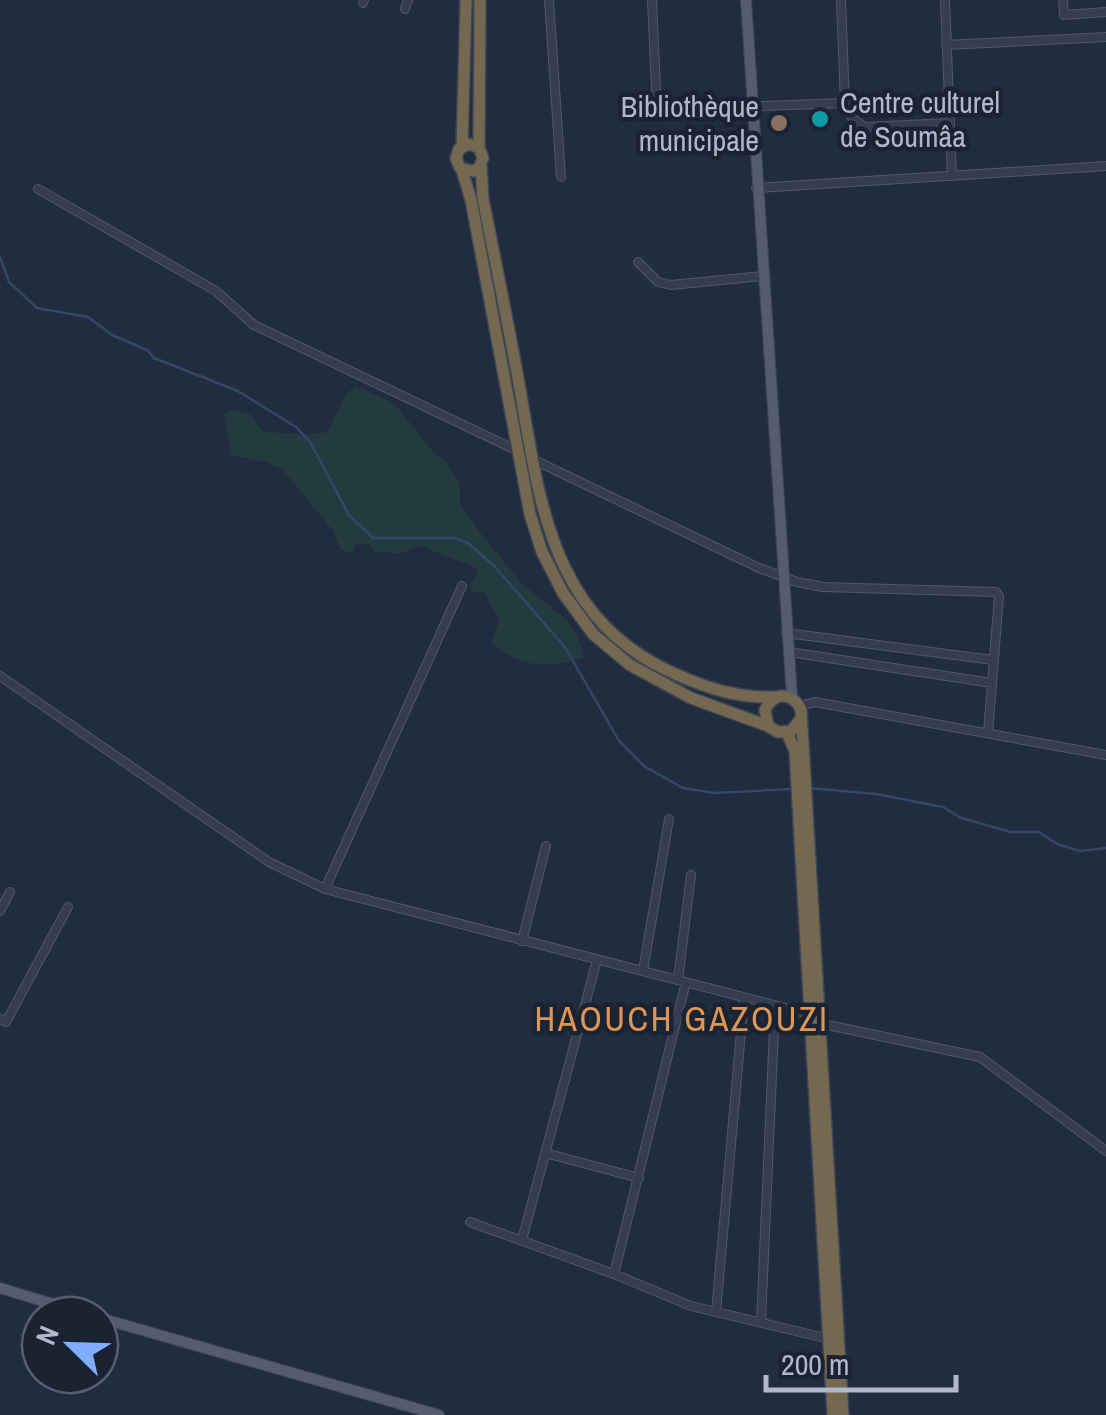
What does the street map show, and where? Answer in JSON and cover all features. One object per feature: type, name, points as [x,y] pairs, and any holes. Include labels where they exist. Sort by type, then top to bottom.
[{"type":"highway","points":[[466,0],[462,146],[456,158],[471,200],[530,514],[542,552],[562,594],[593,634],[630,665],[666,686],[778,732],[794,729],[798,708]]},
{"type":"highway","points":[[480,0],[479,148],[483,158],[483,198],[544,518],[560,562],[575,590],[605,627],[638,656],[730,695],[775,697],[798,708]]},
{"type":"highway","points":[[462,146],[479,148]]},
{"type":"highway","points":[[462,170],[473,172],[481,165]]},
{"type":"highway","points":[[768,726],[765,710],[775,697]]},
{"type":"highway","points":[[798,708],[809,1014],[833,1415]]},
{"type":"highway","points":[[787,733],[801,780]]},
{"type":"highway","points":[[802,800],[823,1024],[844,1415]]},
{"type":"main road","points":[[746,0],[787,652],[798,708]]},
{"type":"main road","points":[[120,1324],[439,1415]]},
{"type":"street","points":[[549,0],[561,177]]},
{"type":"street","points":[[652,0],[656,110],[845,103]]},
{"type":"street","points":[[841,0],[845,103],[852,118],[864,128],[950,123]]},
{"type":"street","points":[[945,0],[952,176]]},
{"type":"street","points":[[1063,0],[1064,15],[1106,12]]},
{"type":"street","points":[[946,45],[1106,37]]},
{"type":"street","points":[[756,188],[1106,166]]},
{"type":"street","points":[[38,190],[216,291],[254,325],[518,451]]},
{"type":"street","points":[[638,262],[658,282],[670,285],[763,276]]},
{"type":"street","points":[[532,458],[783,578],[823,586],[996,592],[999,596],[988,733]]},
{"type":"street","points":[[324,890],[462,586]]},
{"type":"street","points":[[786,633],[993,660]]},
{"type":"street","points":[[787,652],[992,682]]},
{"type":"street","points":[[0,676],[268,862],[324,890],[809,1014]]},
{"type":"street","points":[[798,708],[815,702],[1106,755]]},
{"type":"street","points":[[643,971],[669,819]]},
{"type":"street","points":[[522,942],[546,846]]},
{"type":"street","points":[[614,1274],[682,981],[691,875]]},
{"type":"street","points":[[0,911],[10,892]]},
{"type":"street","points":[[0,1019],[6,1022],[68,906]]},
{"type":"street","points":[[522,1240],[597,960]]},
{"type":"street","points":[[716,1312],[744,999]]},
{"type":"street","points":[[760,1322],[775,1007]]},
{"type":"street","points":[[823,1024],[980,1057],[1106,1151]]},
{"type":"street","points":[[545,1153],[639,1178]]},
{"type":"street","points":[[470,1222],[691,1306],[829,1339]]},
{"type":"green space","points":[[356,386],[394,403],[435,454],[445,460],[460,484],[460,503],[479,531],[523,585],[565,618],[577,634],[584,657],[535,664],[501,651],[491,642],[499,622],[485,593],[472,591],[476,568],[421,546],[400,553],[374,552],[370,544],[357,543],[352,554],[340,549],[333,531],[282,469],[231,455],[224,414],[233,410],[252,415],[261,430],[327,432],[346,394]]},
{"type":"waterway","points":[[0,257],[9,282],[37,308],[88,317],[112,335],[147,350],[154,358],[238,391],[296,427],[310,442],[349,515],[373,538],[455,538],[468,543],[495,567],[565,647],[619,741],[644,766],[683,788],[714,793],[791,789]]},
{"type":"waterway","points":[[809,788],[876,794],[943,807],[961,818],[1011,832],[1039,832],[1057,844],[1080,851],[1106,848]]},
{"type":"place","name":"Centre culturel de Soumâa","points":[[820,119]]},
{"type":"place","name":"Bibliothèque municipale","points":[[779,123]]},
{"type":"district","name":"HAOUCH GAZOUZI","points":[[682,1018]]}]
